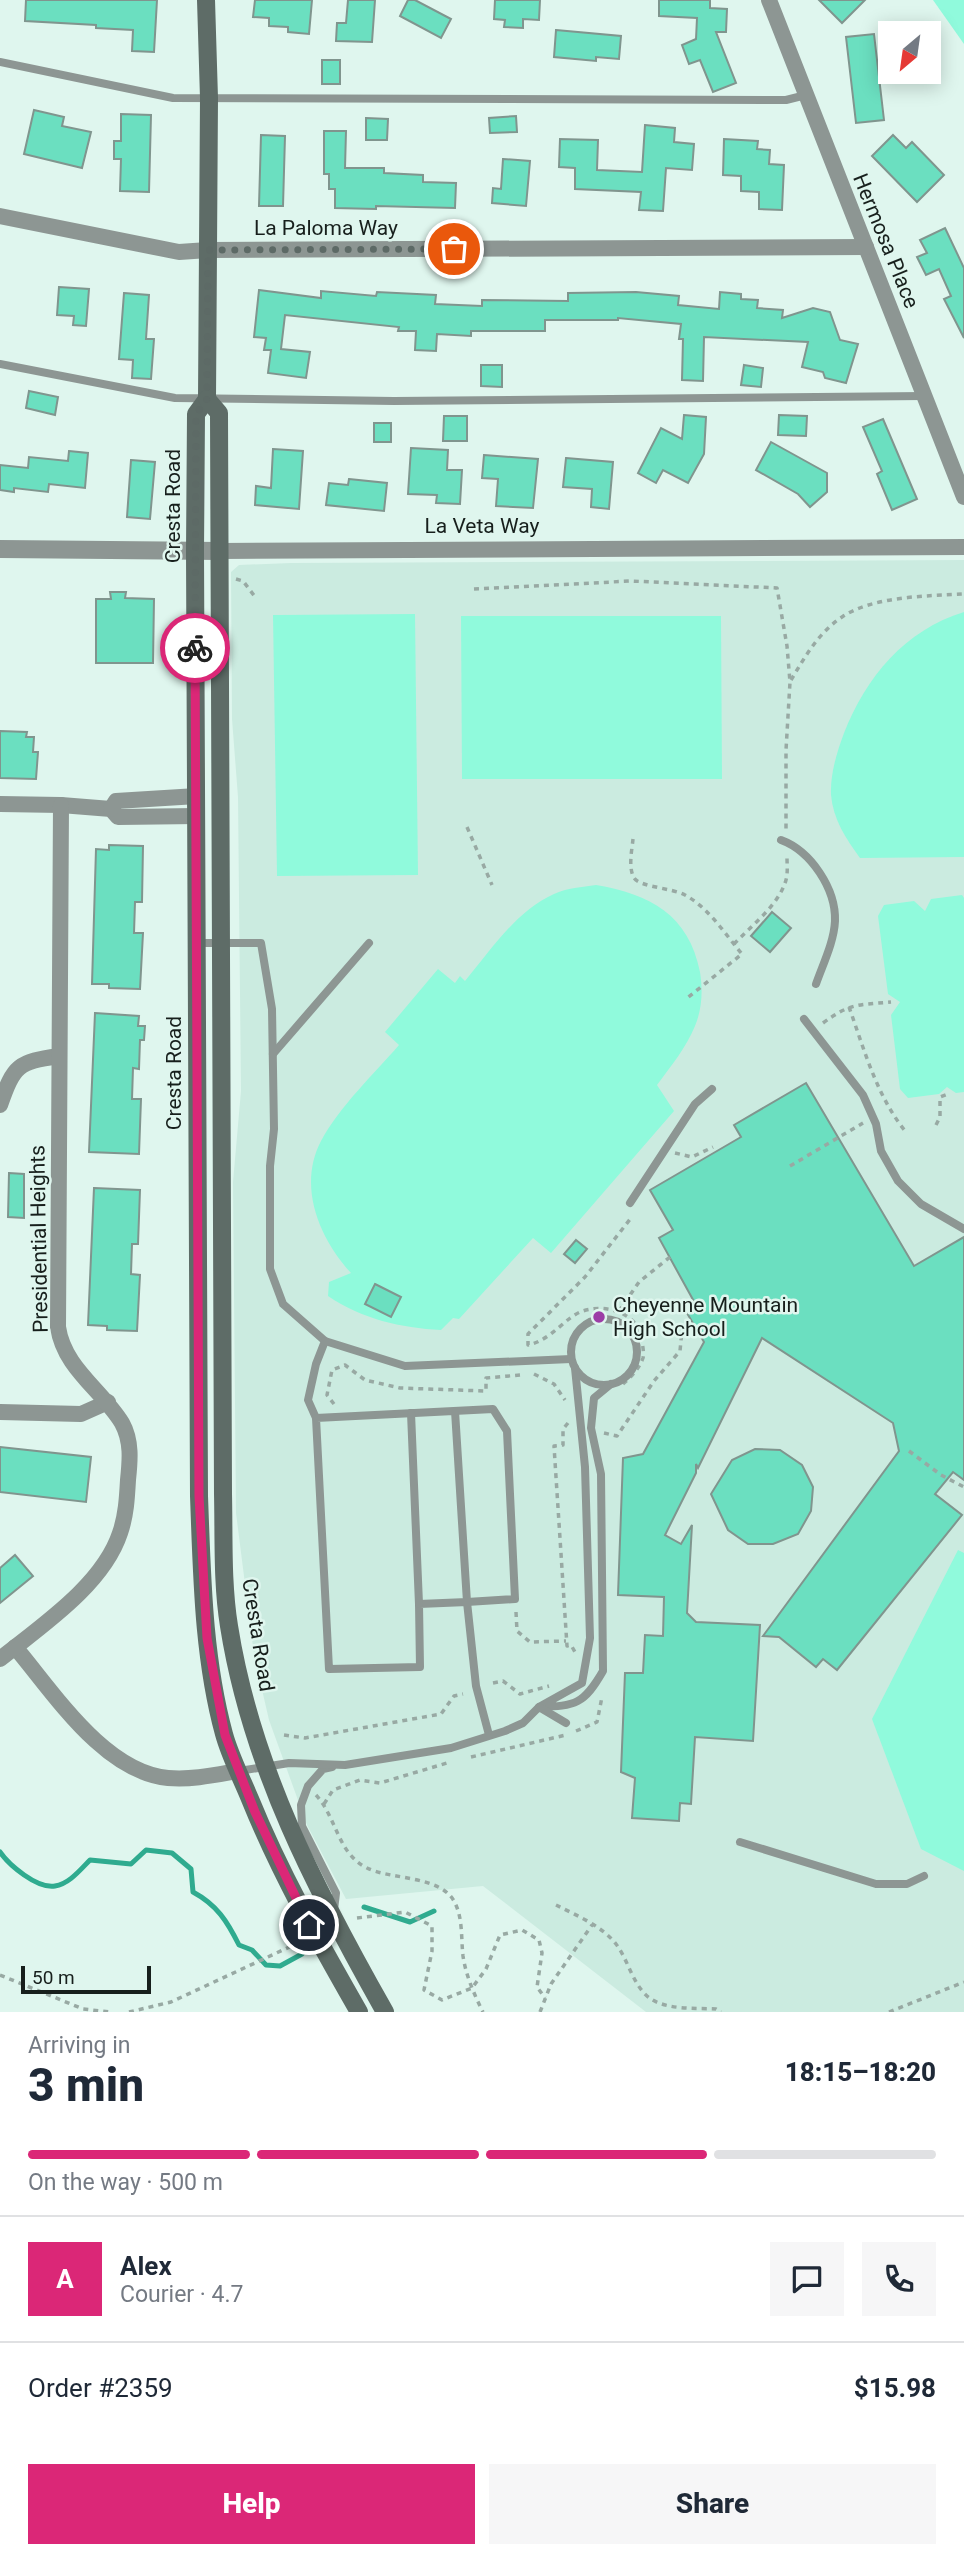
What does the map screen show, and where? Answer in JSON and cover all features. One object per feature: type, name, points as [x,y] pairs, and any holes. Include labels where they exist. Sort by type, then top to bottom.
[{"type":"main road","name":"Cresta Road","points":[[206,0],[209,98],[207,399],[196,414],[195,551],[199,1496],[202,1561],[212,1672],[225,1735],[238,1772],[281,1869],[309,1925],[359,2012]]},
{"type":"main road","name":"Cresta Road","points":[[207,399],[219,413],[225,1574],[229,1623],[237,1668],[264,1767],[333,1920],[385,2012]]},
{"type":"street","name":"Hermosa Place","points":[[769,0],[964,497]]},
{"type":"street","name":"La Paloma Way","points":[[0,216],[179,252],[866,247]]},
{"type":"street","points":[[196,488],[220,488]]},
{"type":"street","name":"La Veta Way","points":[[0,549],[220,551],[964,547]]},
{"type":"street","points":[[111,809],[116,801],[197,796]]},
{"type":"street","points":[[0,804],[111,809],[118,817],[197,816]]},
{"type":"street","name":"Presidential Heights","points":[[0,1659],[80,1592],[97,1573],[120,1535],[126,1513],[129,1440],[124,1426],[108,1402],[67,1356],[60,1342],[58,1327],[61,805]]},
{"type":"street","points":[[0,1105],[7,1084],[16,1070],[30,1060],[59,1056]]},
{"type":"street","points":[[0,1412],[81,1414],[108,1402]]},
{"type":"street","points":[[15,1647],[91,1736],[112,1756],[136,1770],[189,1779],[238,1772]]},
{"type":"lane","points":[[0,62],[173,98],[786,100],[806,95]]},
{"type":"lane","points":[[0,364],[175,398],[408,401],[925,396]]},
{"type":"lane","points":[[783,841],[815,866],[834,905],[832,937],[816,984]]},
{"type":"lane","points":[[197,943],[261,943],[272,1009],[274,1129],[270,1166],[270,1269],[283,1304],[325,1341],[405,1366],[571,1359]]},
{"type":"lane","points":[[273,1054],[369,943]]},
{"type":"lane","points":[[804,1020],[863,1095],[876,1124],[881,1151],[898,1181],[921,1204],[964,1229]]},
{"type":"lane","points":[[630,1203],[695,1104],[712,1089]]},
{"type":"lane","points":[[333,1920],[336,1893],[302,1826],[301,1805],[308,1786],[323,1769],[451,1748],[505,1731],[523,1723],[539,1707],[582,1683],[590,1638],[585,1466],[575,1368],[570,1347],[581,1327],[602,1318],[614,1320],[624,1325],[632,1334],[637,1355],[629,1374],[614,1387],[594,1398],[591,1428],[601,1474],[603,1671],[594,1686],[569,1706],[539,1707]]},
{"type":"lane","points":[[325,1341],[316,1364],[308,1400],[316,1418],[329,1669],[420,1667],[411,1413]]},
{"type":"lane","points":[[575,1368],[590,1382],[614,1387]]},
{"type":"lane","points":[[316,1418],[493,1409],[507,1431],[515,1599],[419,1604]]},
{"type":"lane","points":[[455,1411],[467,1602],[476,1686],[489,1735]]},
{"type":"lane","points":[[539,1707],[566,1723]]},
{"type":"lane","points":[[238,1772],[289,1763],[345,1765]]},
{"type":"lane","points":[[740,1842],[876,1884],[907,1884],[924,1875]]},
{"type":"path","points":[[236,579],[243,581],[256,598]]},
{"type":"path","points":[[474,589],[631,581],[778,588],[790,682],[783,841],[788,877],[776,900],[734,944]]},
{"type":"path","points":[[790,682],[823,633],[843,616],[863,607],[889,601],[964,594]]},
{"type":"path","points":[[467,827],[492,885]]},
{"type":"path","points":[[633,839],[631,868],[634,879],[643,885],[664,887],[685,895],[706,911],[742,954],[686,999]]},
{"type":"path","points":[[813,1031],[841,1009],[891,1002]]},
{"type":"path","points":[[849,1007],[869,1064],[906,1132]]},
{"type":"path","points":[[936,1125],[940,1117],[940,1097],[948,1094]]},
{"type":"path","points":[[790,1166],[864,1122]]},
{"type":"path","points":[[664,1151],[692,1157],[713,1147]]},
{"type":"path","points":[[614,1387],[634,1374],[644,1356],[642,1336],[634,1322],[619,1311],[603,1308],[581,1311],[559,1329],[537,1343],[528,1345],[528,1334],[585,1277],[631,1218]]},
{"type":"path","points":[[619,1311],[639,1282],[670,1257]]},
{"type":"path","points":[[642,1336],[695,1327]]},
{"type":"path","points":[[599,1432],[617,1436],[654,1381],[680,1351],[682,1330]]},
{"type":"path","points":[[909,1451],[941,1475],[964,1487]]},
{"type":"path","points":[[515,1599],[517,1632],[530,1643],[566,1641]]},
{"type":"path","points":[[284,1735],[305,1738],[441,1714],[454,1696],[463,1694]]},
{"type":"path","points":[[467,1758],[559,1738],[597,1722],[602,1696]]},
{"type":"path","points":[[324,1804],[333,1790],[360,1780],[380,1783],[454,1761]]},
{"type":"path","points":[[308,1786],[324,1804],[342,1845],[352,1858],[368,1869],[422,1881],[439,1888],[454,1900],[472,1988],[483,2012]]},
{"type":"path","points":[[556,1905],[592,1925],[615,1942],[643,1992],[653,2000],[666,2005],[721,2012]]},
{"type":"path","points":[[357,1917],[405,1912],[432,1926],[432,1951],[424,1990],[443,2000],[472,1988],[486,1969],[500,1934],[522,1930],[539,1940],[542,1953],[537,1987],[545,1998]]},
{"type":"path","points":[[540,2012],[551,1984],[592,1925]]},
{"type":"path","points":[[129,2012],[171,2003],[298,1943]]},
{"type":"path","points":[[0,1976],[83,2009],[110,2012]]},
{"type":"path","points":[[889,2012],[964,1982]]},
{"type":"shaded area","name":"Cheyenne Mountain High School","points":[[964,560],[964,2012],[646,2012],[483,1886],[346,1899],[307,1825],[269,1720],[254,1655],[236,1513],[233,1182],[241,1091],[238,797],[232,719],[231,572],[239,565],[291,563]]},
{"type":"green space","points":[[933,0],[964,0],[964,44]]},
{"type":"green space","points":[[964,612],[964,857],[860,858],[841,828],[831,795],[833,771],[844,733],[864,693],[890,658],[923,631]]},
{"type":"green space","points":[[415,614],[418,875],[277,876],[273,615]]},
{"type":"green space","points":[[461,616],[721,616],[722,779],[462,779]]},
{"type":"green space","points":[[596,885],[650,901],[676,922],[695,952],[701,986],[697,1020],[683,1049],[657,1085],[674,1111],[551,1253],[533,1238],[459,1319],[453,1318],[441,1330],[382,1321],[354,1311],[328,1296],[329,1282],[351,1273],[330,1244],[315,1212],[311,1176],[314,1158],[321,1141],[338,1115],[399,1045],[385,1032],[438,969],[455,983],[460,976],[465,981],[505,932],[540,901],[559,892]]},
{"type":"green space","points":[[962,895],[964,1092],[956,1093],[947,1087],[939,1094],[908,1098],[900,1089],[891,1015],[900,1002],[888,994],[878,916],[884,905],[914,901],[925,911],[931,899]]},
{"type":"green space","points":[[958,1550],[964,1553],[964,1871],[921,1849],[872,1719]]},
{"type":"building","points":[[26,0],[157,0],[154,52],[132,51],[133,30],[25,21]]},
{"type":"building","points":[[255,0],[312,0],[309,34],[288,32],[288,27],[269,26],[269,18],[253,17]]},
{"type":"building","points":[[348,0],[375,0],[372,42],[336,41],[337,23],[346,23]]},
{"type":"building","points":[[408,0],[415,0],[451,19],[441,38],[400,16]]},
{"type":"building","points":[[495,0],[540,0],[539,20],[523,19],[523,28],[504,27],[505,20],[494,19]]},
{"type":"building","points":[[659,0],[710,0],[710,8],[727,9],[726,32],[716,32],[736,83],[713,92],[700,60],[689,64],[682,45],[696,39],[697,18],[659,16]]},
{"type":"building","points":[[819,0],[865,0],[842,23]]},
{"type":"building","points":[[556,30],[621,36],[619,59],[596,57],[596,61],[554,57]]},
{"type":"building","points":[[874,34],[884,120],[856,123],[846,37]]},
{"type":"building","points":[[322,60],[340,60],[340,84],[322,84]]},
{"type":"building","points":[[34,110],[64,117],[62,126],[91,132],[82,168],[24,154]]},
{"type":"building","points":[[121,114],[151,115],[149,192],[120,191],[121,159],[114,159],[114,141],[121,141]]},
{"type":"building","points":[[516,116],[517,132],[490,133],[489,118]]},
{"type":"building","points":[[366,118],[388,119],[387,140],[366,140]]},
{"type":"building","points":[[645,125],[675,128],[674,142],[694,144],[692,170],[666,168],[663,211],[639,210],[641,192],[575,189],[575,168],[559,167],[560,139],[598,140],[597,170],[642,172]]},
{"type":"building","points":[[324,131],[346,131],[345,168],[384,168],[384,173],[423,175],[423,182],[456,183],[455,208],[335,208],[335,189],[329,189],[329,174],[324,174]]},
{"type":"building","points":[[261,135],[285,136],[283,206],[259,206]]},
{"type":"building","points":[[893,135],[906,148],[912,142],[944,175],[917,202],[872,156]]},
{"type":"building","points":[[724,139],[758,141],[757,149],[770,150],[769,164],[784,165],[782,210],[759,209],[759,192],[741,191],[741,176],[723,175]]},
{"type":"building","points":[[503,159],[530,161],[526,206],[492,203],[493,188],[501,189]]},
{"type":"building","points":[[945,228],[964,268],[964,338],[944,299],[951,296],[939,269],[926,275],[917,257],[927,253],[920,240]]},
{"type":"building","points":[[59,287],[89,289],[86,326],[73,325],[74,316],[57,315]]},
{"type":"building","points":[[259,290],[321,298],[321,291],[376,296],[377,292],[436,295],[435,304],[482,306],[482,300],[568,301],[568,293],[636,292],[679,296],[678,305],[719,309],[720,292],[741,294],[741,299],[758,300],[757,308],[783,310],[782,318],[813,308],[830,312],[840,340],[858,344],[846,383],[825,378],[823,372],[802,367],[808,342],[704,337],[703,381],[682,380],[683,339],[679,339],[681,324],[618,318],[545,320],[545,331],[471,331],[471,336],[437,334],[436,351],[415,350],[416,331],[398,331],[399,327],[285,315],[281,349],[310,352],[306,378],[268,373],[271,350],[264,350],[266,338],[254,337]]},
{"type":"building","points":[[124,293],[149,295],[146,339],[154,339],[151,379],[132,378],[133,360],[119,359]]},
{"type":"building","points":[[481,365],[502,365],[502,387],[481,386]]},
{"type":"building","points":[[744,365],[763,368],[761,387],[741,385]]},
{"type":"building","points":[[29,391],[58,397],[55,415],[26,408]]},
{"type":"building","points":[[684,415],[706,417],[704,454],[688,483],[663,470],[656,483],[638,473],[661,428],[682,439]]},
{"type":"building","points":[[779,415],[807,416],[806,436],[778,435]]},
{"type":"building","points":[[444,416],[467,416],[467,441],[443,441]]},
{"type":"building","points":[[883,419],[917,499],[892,510],[877,474],[882,471],[863,427]]},
{"type":"building","points":[[374,423],[391,423],[391,442],[374,442]]},
{"type":"building","points":[[771,442],[827,473],[827,492],[810,507],[798,494],[756,470]]},
{"type":"building","points":[[411,448],[448,450],[447,470],[462,470],[460,504],[436,503],[437,495],[408,494]]},
{"type":"building","points":[[273,449],[303,451],[299,509],[255,505],[256,486],[271,488]]},
{"type":"building","points":[[69,451],[88,453],[85,488],[49,484],[48,492],[14,488],[14,492],[0,490],[0,465],[28,468],[29,457],[68,461]]},
{"type":"building","points":[[484,455],[538,459],[533,508],[496,506],[498,479],[482,478]]},
{"type":"building","points":[[566,458],[613,462],[609,509],[591,507],[592,489],[563,487]]},
{"type":"building","points":[[131,460],[155,462],[150,519],[127,517]]},
{"type":"building","points":[[349,479],[387,483],[384,511],[326,505],[329,483],[348,485]]},
{"type":"building","points":[[110,592],[126,592],[125,598],[154,599],[153,663],[96,663],[96,599],[111,599]]},
{"type":"building","points":[[0,731],[27,732],[26,737],[34,737],[33,752],[38,752],[36,779],[0,778]]},
{"type":"building","points":[[109,845],[143,846],[142,902],[135,902],[134,933],[143,933],[140,989],[109,988],[109,984],[92,984],[96,849],[109,850]]},
{"type":"building","points":[[772,912],[791,928],[770,952],[751,936]]},
{"type":"building","points":[[95,1013],[139,1016],[138,1026],[145,1026],[144,1040],[140,1040],[139,1069],[133,1068],[132,1099],[141,1099],[139,1154],[89,1152]]},
{"type":"building","points":[[806,1083],[914,1266],[964,1237],[964,1480],[953,1472],[935,1494],[962,1515],[837,1670],[823,1659],[816,1667],[779,1637],[763,1636],[899,1451],[893,1423],[762,1338],[698,1468],[696,1464],[696,1473],[665,1535],[681,1544],[692,1525],[687,1613],[696,1622],[760,1625],[753,1741],[695,1737],[691,1804],[680,1803],[679,1821],[632,1818],[635,1778],[621,1772],[625,1673],[643,1673],[645,1635],[663,1636],[664,1597],[618,1595],[623,1458],[643,1454],[704,1342],[687,1313],[697,1307],[659,1238],[673,1230],[650,1190],[741,1137],[734,1125]]},
{"type":"building","points":[[9,1173],[24,1174],[24,1218],[8,1217]]},
{"type":"building","points":[[94,1188],[140,1190],[138,1244],[132,1244],[131,1274],[140,1275],[137,1331],[107,1330],[107,1326],[88,1325]]},
{"type":"building","points":[[576,1240],[587,1249],[575,1263],[564,1254]]},
{"type":"building","points":[[375,1284],[401,1297],[391,1317],[365,1304]]},
{"type":"building","points":[[0,1447],[91,1457],[86,1502],[0,1492]]},
{"type":"building","points":[[755,1449],[780,1450],[802,1465],[813,1487],[811,1511],[798,1534],[773,1544],[748,1544],[728,1530],[711,1494],[732,1460]]},
{"type":"building","points":[[15,1555],[33,1576],[0,1603],[0,1568]]},
{"type":"waterway","points":[[0,1852],[32,1880],[48,1886],[60,1885],[70,1880],[90,1860],[131,1864],[146,1850],[172,1853],[191,1869],[193,1892],[209,1902],[220,1914],[239,1945],[252,1950],[266,1965],[280,1966],[302,1954]]},
{"type":"waterway","points":[[364,1907],[410,1922],[434,1911]]},
{"type":"way so far","points":[[195,648],[196,414],[207,399],[208,250],[454,249]]},
{"type":"place","name":"Cheyenne Mountain High School","points":[[599,1317]]},
{"type":"route","points":[[195,648],[199,1496],[207,1638],[225,1735],[238,1772],[309,1925]]}]
